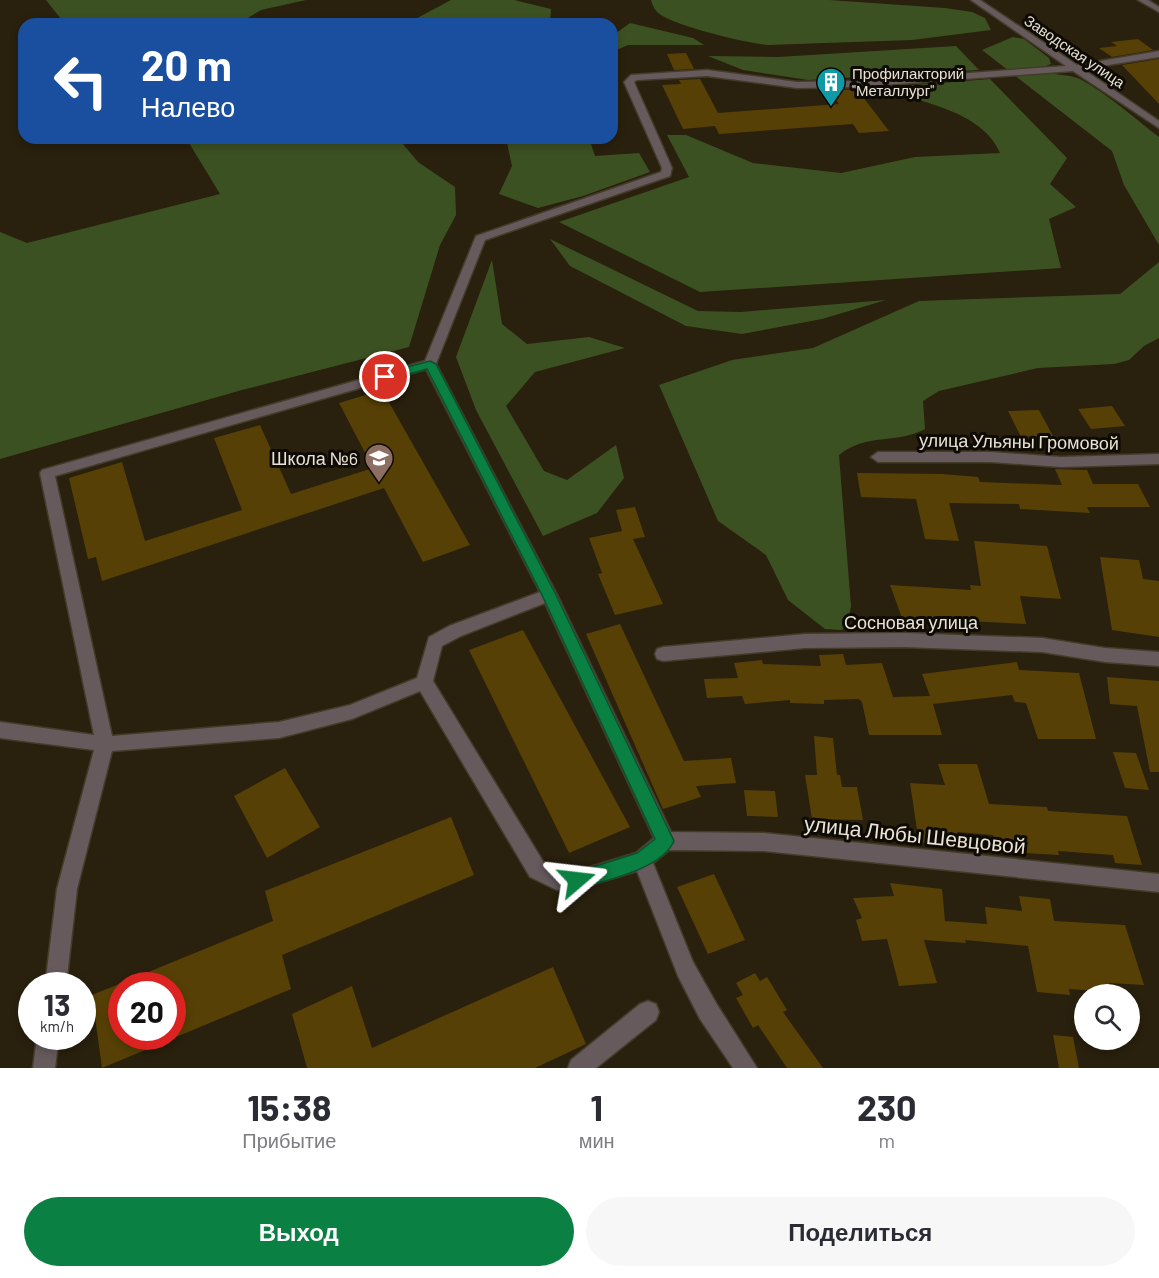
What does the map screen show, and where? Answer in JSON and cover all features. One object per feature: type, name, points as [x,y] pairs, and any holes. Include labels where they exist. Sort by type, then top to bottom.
[{"type":"street","name":"Заводская улица","points":[[975,0],[1159,124]]},
{"type":"street","points":[[1142,0],[1159,10]]},
{"type":"street","points":[[549,595],[455,631],[435,642],[424,682],[537,870],[557,881],[577,880],[642,860],[665,841],[549,595],[430,364],[480,238],[666,174],[667,168],[629,82],[634,77],[707,73],[816,86],[1076,68],[1159,54]]},
{"type":"street","points":[[57,972],[67,889],[105,744],[47,473],[430,364]]},
{"type":"street","name":"улица Ульяны Громовой","points":[[878,457],[991,456],[1061,462],[1159,459]]},
{"type":"street","name":"Сосновая улица","points":[[663,654],[804,641],[904,640],[1042,645],[1105,655],[1159,659]]},
{"type":"street","points":[[0,730],[105,744],[279,730],[352,712],[424,682]]},
{"type":"street","name":"улица Любы Шевцовой","points":[[665,841],[764,842],[1159,883]]},
{"type":"street","points":[[642,860],[685,969],[708,1011],[746,1068]]},
{"type":"street","points":[[579,1068],[648,1012]]},
{"type":"street","points":[[44,1068],[46,1050]]},
{"type":"green space","points":[[46,0],[306,0],[261,10],[248,18],[60,18]]},
{"type":"green space","points":[[451,0],[514,0],[551,9],[550,18],[417,18]]},
{"type":"green space","points":[[651,0],[829,0],[945,8],[972,12],[985,18],[991,30],[912,40],[768,45],[729,38],[670,20],[654,9]]},
{"type":"green space","points":[[630,23],[693,38],[704,45],[628,45],[618,49],[618,32]]},
{"type":"green space","points":[[1013,37],[1024,39],[1049,58],[1051,64],[1040,68],[1049,73],[1080,79],[1111,99],[1159,137],[1159,245],[1124,185],[1112,151],[982,50]]},
{"type":"green space","points":[[956,46],[979,70],[808,80],[743,70],[708,56],[778,57]]},
{"type":"green space","points":[[990,79],[1067,158],[1050,184],[1076,207],[1049,219],[1061,268],[700,292],[559,222],[689,177],[667,135],[686,135],[753,163],[841,173],[915,157],[1000,153],[992,139],[964,117],[930,103],[878,88]]},
{"type":"green space","points":[[190,144],[403,144],[418,162],[455,187],[456,215],[440,245],[409,347],[242,390],[0,459],[0,232],[27,243],[220,194]]},
{"type":"green space","points":[[507,144],[591,144],[595,156],[639,153],[650,172],[583,196],[538,208],[499,194],[512,166]]},
{"type":"green space","points":[[550,239],[698,311],[741,312],[886,300],[822,319],[742,334],[686,326],[570,266]]},
{"type":"green space","points":[[492,260],[502,324],[527,344],[589,337],[625,348],[535,372],[506,406],[544,471],[567,480],[616,445],[624,478],[597,513],[543,536],[476,410],[456,357]]},
{"type":"green space","points":[[1159,262],[1159,338],[1144,346],[1129,360],[1114,364],[1038,368],[939,391],[923,401],[925,429],[903,437],[860,443],[839,455],[851,606],[848,622],[842,630],[825,629],[788,600],[766,555],[718,521],[659,385],[732,360],[813,348],[919,301],[1120,294]]},
{"type":"building","points":[[1138,39],[1153,50],[1112,57],[1099,48],[1117,46],[1111,42]]},
{"type":"building","points":[[686,53],[694,69],[674,70],[667,54]]},
{"type":"building","points":[[1159,59],[1159,104],[1122,65]]},
{"type":"building","name":"Профилакторий \"Металлург\"","points":[[700,79],[718,113],[839,104],[829,91],[857,89],[889,131],[859,133],[853,124],[719,134],[715,126],[683,129],[662,85],[681,84],[679,80]]},
{"type":"building","name":"Школа №6","points":[[382,390],[470,545],[423,562],[384,488],[102,581],[96,557],[88,559],[69,478],[122,462],[145,541],[242,510],[214,438],[260,425],[291,494],[373,468],[339,403]]},
{"type":"building","points":[[1112,406],[1125,426],[1091,429],[1078,409]]},
{"type":"building","points":[[1039,410],[1053,436],[1021,437],[1008,411]]},
{"type":"building","points":[[1055,469],[1087,470],[1093,484],[1138,484],[1150,507],[1087,507],[1090,513],[1020,509],[1019,504],[949,503],[959,541],[925,539],[916,499],[861,497],[857,473],[942,474],[978,477],[980,482],[1062,485]]},
{"type":"building","points":[[635,507],[645,537],[633,539],[663,604],[615,615],[598,574],[602,573],[589,538],[622,531],[616,510]]},
{"type":"building","points":[[974,541],[1047,546],[1061,599],[1020,596],[1026,624],[902,618],[890,585],[971,590],[970,585],[981,586]]},
{"type":"building","points":[[1100,557],[1139,560],[1143,579],[1159,581],[1159,637],[1112,630]]},
{"type":"building","points":[[620,624],[684,761],[731,758],[736,783],[696,786],[701,797],[663,809],[586,634]]},
{"type":"building","points":[[523,630],[630,827],[569,853],[469,650]]},
{"type":"building","points":[[843,654],[846,665],[882,663],[893,697],[930,696],[922,674],[1017,662],[1019,670],[1079,673],[1096,739],[1038,739],[1026,703],[1015,702],[1012,695],[933,704],[942,735],[869,735],[862,702],[859,699],[824,700],[824,704],[790,703],[790,700],[745,704],[742,696],[707,698],[704,679],[738,678],[734,663],[762,660],[763,664],[821,666],[819,655]]},
{"type":"building","points":[[1107,677],[1159,681],[1159,772],[1150,772],[1137,706],[1110,704]]},
{"type":"building","points":[[814,736],[833,738],[837,775],[840,775],[842,787],[857,787],[863,820],[812,819],[805,775],[817,775]]},
{"type":"building","points":[[1113,752],[1136,753],[1149,790],[1125,788]]},
{"type":"building","points":[[938,764],[977,764],[989,804],[1047,807],[1048,811],[1127,816],[1142,865],[1115,863],[1113,855],[1058,851],[1059,855],[1024,853],[1021,841],[994,839],[993,835],[957,832],[959,845],[919,843],[910,783],[945,785]]},
{"type":"building","points":[[285,768],[320,827],[267,858],[234,796]]},
{"type":"building","points":[[744,790],[775,791],[778,817],[747,816]]},
{"type":"building","points":[[451,817],[474,875],[282,955],[291,989],[186,1033],[186,972],[148,972],[273,921],[265,891]]},
{"type":"building","points":[[714,874],[745,940],[708,954],[677,887]]},
{"type":"building","points":[[890,883],[942,889],[945,921],[987,924],[985,907],[1022,911],[1019,896],[1050,899],[1054,921],[1125,925],[1144,985],[1074,984],[1074,989],[1069,989],[1070,995],[1037,992],[1028,946],[965,940],[966,943],[924,940],[937,983],[899,986],[887,939],[862,941],[856,920],[862,918],[853,898],[894,896]]},
{"type":"building","points":[[553,967],[586,1044],[535,1068],[307,1068],[292,1014],[352,986],[372,1048]]},
{"type":"building","points":[[755,973],[760,981],[767,977],[787,1010],[783,1012],[823,1068],[787,1068],[758,1025],[753,1028],[736,998],[743,995],[736,983]]},
{"type":"building","points":[[108,988],[108,1050],[145,1050],[102,1068],[96,1024],[96,993]]},
{"type":"building","points":[[1053,1035],[1073,1037],[1079,1068],[1059,1068]]},
{"type":"place","name":"Профилакторий \"Металлург\"","points":[[831,108]]},
{"type":"place","name":"Школа №6","points":[[379,484]]},
{"type":"route","points":[[385,377],[430,364],[549,595],[665,841],[642,860],[577,880]]}]
